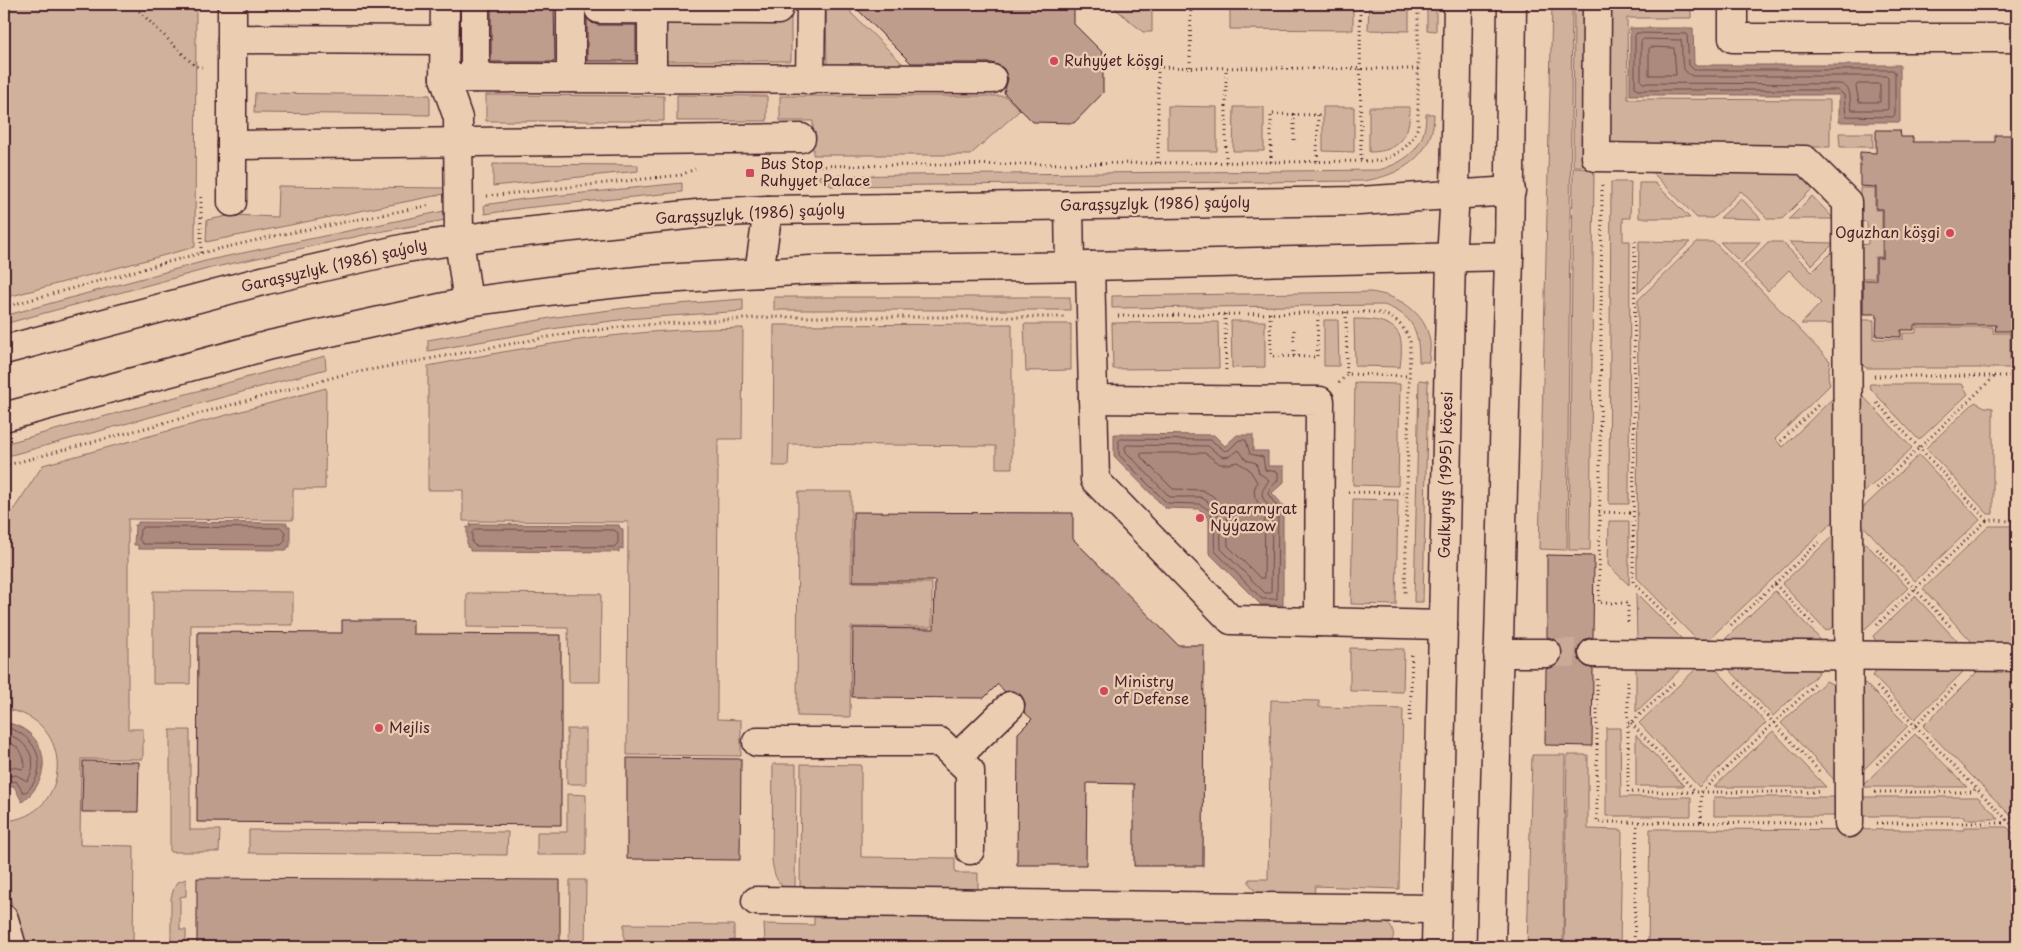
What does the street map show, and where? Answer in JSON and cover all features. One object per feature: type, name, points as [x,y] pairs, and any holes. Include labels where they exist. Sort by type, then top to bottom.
[{"type":"main road","points":[[232,4],[232,202]]},
{"type":"main road","points":[[445,4],[444,78],[458,118],[460,240],[468,302]]},
{"type":"main road","points":[[475,4],[475,78]]},
{"type":"main road","points":[[571,4],[571,78]]},
{"type":"main road","points":[[599,4],[599,10],[778,10],[778,4]]},
{"type":"main road","points":[[810,80],[811,4]]},
{"type":"main road","name":"Galkynyş (1995) köçesi","points":[[1436,947],[1458,4]]},
{"type":"main road","points":[[1491,947],[1511,191],[1512,4]]},
{"type":"main road","points":[[1598,4],[1596,157],[1805,160],[1847,202],[1848,656],[1843,792],[1849,823]]},
{"type":"main road","points":[[1733,4],[1734,38],[2017,38]]},
{"type":"main road","points":[[652,10],[652,78]]},
{"type":"main road","points":[[232,39],[444,40]]},
{"type":"main road","points":[[444,78],[992,79]]},
{"type":"main road","points":[[232,145],[801,138]]},
{"type":"main road","name":"Garaşsyzlyk (1986) şaýoly","points":[[4,350],[266,280],[406,248],[460,240],[706,213],[768,210],[1358,201],[1511,191]]},
{"type":"main road","points":[[1069,206],[1080,266],[1092,316],[1095,480],[1231,620],[1443,625]]},
{"type":"main road","points":[[759,273],[768,210]]},
{"type":"main road","points":[[4,417],[270,345],[468,302],[647,280],[811,270],[1509,256]]},
{"type":"main road","points":[[1093,399],[1320,401],[1319,622]]},
{"type":"main road","points":[[1498,653],[1547,653]]},
{"type":"main road","points":[[1595,654],[2017,657]]},
{"type":"main road","points":[[956,758],[1010,706]]},
{"type":"main road","points":[[757,742],[940,742],[970,771],[970,850]]},
{"type":"main road","points":[[756,901],[1436,909]]},
{"type":"main road","points":[[4,918],[12,947]]},
{"type":"path","points":[[132,4],[195,66],[202,67]]},
{"type":"path","points":[[1190,67],[1191,4]]},
{"type":"path","points":[[1360,4],[1361,161]]},
{"type":"path","points":[[1127,67],[1418,69]]},
{"type":"path","points":[[1158,67],[1158,163]]},
{"type":"path","points":[[1226,68],[1226,162]]},
{"type":"path","points":[[1271,162],[1271,114],[1318,114],[1317,161]]},
{"type":"path","points":[[1294,114],[1294,140]]},
{"type":"path","points":[[1602,157],[1599,603],[1628,603],[1630,723],[1628,792],[1973,792],[1976,788]]},
{"type":"path","points":[[1634,241],[1633,582],[1703,654],[1721,667],[1773,723],[1843,792]]},
{"type":"path","points":[[1346,312],[1347,374],[1410,376]]},
{"type":"path","points":[[1270,313],[1270,356],[1317,356],[1318,313]]},
{"type":"path","points":[[4,466],[342,375],[559,335],[628,326],[774,317],[1381,313],[1400,323],[1410,342],[1405,603],[1412,649],[1410,729]]},
{"type":"path","points":[[1224,314],[1226,400]]},
{"type":"path","points":[[1294,330],[1294,356]]},
{"type":"path","points":[[1847,376],[1865,390],[1987,520],[2017,521]]},
{"type":"path","points":[[1781,441],[1847,376],[2014,376]]},
{"type":"path","points":[[1630,723],[1995,376]]},
{"type":"path","points":[[1319,491],[1407,493]]},
{"type":"path","points":[[1599,512],[1633,513]]},
{"type":"path","points":[[1843,792],[1915,726],[1972,670],[1967,644],[1848,516]]},
{"type":"path","points":[[1698,792],[1822,677],[1848,656],[1869,632],[1987,520]]},
{"type":"path","points":[[1775,584],[1816,628]]},
{"type":"path","points":[[1595,654],[1597,822],[2003,823],[2007,819]]},
{"type":"path","points":[[1848,656],[2017,830]]},
{"type":"path","points":[[1630,723],[1698,792],[1701,822]]},
{"type":"path","points":[[1634,947],[1637,823]]},
{"type":"shaded area","points":[[4,4],[196,4],[195,247],[4,298]]},
{"type":"shaded area","points":[[826,4],[851,4],[851,13],[906,67],[827,67]]},
{"type":"shaded area","points":[[1110,4],[1152,4],[1152,32],[1143,32]]},
{"type":"shaded area","points":[[1230,4],[1353,4],[1353,30],[1230,29]]},
{"type":"shaded area","points":[[1369,4],[1409,4],[1409,31],[1368,30]]},
{"type":"shaded area","points":[[1427,4],[1436,4],[1436,31],[1427,30]]},
{"type":"shaded area","points":[[1552,4],[1572,4],[1567,550],[1539,549]]},
{"type":"shaded area","points":[[1574,4],[1589,4],[1588,166],[1573,166]]},
{"type":"shaded area","points":[[1603,4],[1691,4],[1691,18],[1627,18],[1628,99],[1830,100],[1830,147],[1604,147]]},
{"type":"shaded area","points":[[666,16],[791,17],[791,61],[666,61]]},
{"type":"shaded area","points":[[255,93],[430,95],[430,115],[254,113]]},
{"type":"shaded area","points":[[486,95],[664,96],[664,121],[486,121]]},
{"type":"shaded area","points":[[677,95],[767,96],[767,121],[677,121]]},
{"type":"shaded area","points":[[780,96],[1005,96],[1020,110],[970,155],[813,155],[813,121],[780,121]]},
{"type":"shaded area","points":[[1168,106],[1217,107],[1217,151],[1168,151]]},
{"type":"shaded area","points":[[1234,107],[1264,107],[1264,151],[1233,151]]},
{"type":"shaded area","points":[[1323,107],[1354,107],[1354,152],[1323,151]]},
{"type":"shaded area","points":[[1369,107],[1410,107],[1408,126],[1405,134],[1396,145],[1388,149],[1369,152]]},
{"type":"shaded area","points":[[1426,114],[1434,114],[1433,128],[1422,152],[1413,161],[1390,174],[1363,181],[831,186],[816,176],[1379,170],[1399,162],[1414,151],[1423,135]]},
{"type":"shaded area","points":[[1839,133],[1873,133],[1873,147],[1840,147]]},
{"type":"shaded area","points":[[493,164],[638,165],[638,171],[493,186]]},
{"type":"shaded area","points":[[1573,168],[1594,169],[1590,550],[1569,550]]},
{"type":"shaded area","points":[[1650,170],[1799,172],[1814,187],[1782,219],[1768,219],[1741,191],[1713,218],[1697,218]]},
{"type":"shaded area","points":[[1611,182],[1631,182],[1630,218],[1623,218],[1623,241],[1630,241],[1629,504],[1609,504]]},
{"type":"shaded area","points":[[682,183],[682,192],[524,208],[485,214],[484,205],[524,199]]},
{"type":"shaded area","points":[[1639,183],[1655,183],[1690,218],[1639,218]]},
{"type":"shaded area","points":[[278,186],[444,188],[444,194],[206,242],[207,220],[233,215],[277,217]]},
{"type":"shaded area","points":[[1860,188],[1875,188],[1875,210],[1882,210],[1882,257],[1875,257],[1875,278],[1861,278],[1861,245],[1868,244],[1867,222],[1860,221]]},
{"type":"shaded area","points":[[1812,196],[1834,219],[1789,219]]},
{"type":"shaded area","points":[[1741,198],[1761,219],[1720,218]]},
{"type":"shaded area","points":[[444,211],[445,220],[373,233],[211,268],[4,324],[4,316],[209,260]]},
{"type":"shaded area","points":[[1639,241],[1690,242],[1638,293]]},
{"type":"shaded area","points":[[1697,242],[1714,242],[1830,361],[1828,376],[1830,385],[1775,439],[1783,447],[1836,395],[1839,516],[1706,642],[1699,642],[1637,578],[1638,300]]},
{"type":"shaded area","points":[[1720,242],[1761,242],[1741,263]]},
{"type":"shaded area","points":[[1768,242],[1782,242],[1812,272],[1837,247],[1836,324],[1801,324],[1821,303],[1789,270],[1768,291],[1744,266]]},
{"type":"shaded area","points":[[1789,242],[1834,243],[1812,265]]},
{"type":"shaded area","points":[[1370,292],[1400,301],[1416,313],[1427,331],[1430,344],[1429,362],[1419,362],[1418,342],[1413,326],[1402,314],[1384,305],[1112,308],[1112,296]]},
{"type":"shaded area","points":[[774,297],[1070,297],[1070,310],[774,310]]},
{"type":"shaded area","points":[[743,299],[743,311],[627,319],[558,328],[428,351],[428,340],[556,317],[626,308]]},
{"type":"shaded area","points":[[1354,319],[1375,320],[1395,329],[1401,342],[1400,367],[1355,366]]},
{"type":"shaded area","points":[[1324,320],[1338,320],[1339,366],[1324,366]]},
{"type":"shaded area","points":[[1855,320],[1874,320],[1874,339],[1903,339],[1903,333],[1916,333],[1916,327],[1993,327],[1993,333],[2010,333],[2010,368],[1866,368],[1855,357]]},
{"type":"shaded area","points":[[1231,321],[1265,321],[1265,367],[1232,368]]},
{"type":"shaded area","points":[[1218,322],[1219,368],[1113,369],[1112,323]]},
{"type":"shaded area","points":[[1012,324],[1012,468],[996,468],[996,446],[789,444],[788,466],[773,466],[774,325]]},
{"type":"shaded area","points":[[1024,324],[1071,324],[1071,370],[1026,371]]},
{"type":"shaded area","points":[[743,328],[742,439],[718,439],[717,719],[741,720],[741,756],[627,755],[628,522],[463,521],[463,490],[428,490],[428,366],[528,348],[604,337],[672,331]]},
{"type":"shaded area","points":[[325,356],[326,369],[4,457],[4,444]]},
{"type":"shaded area","points":[[1419,380],[1428,381],[1423,602],[1414,602]]},
{"type":"shaded area","points":[[1355,383],[1400,384],[1398,486],[1353,485]]},
{"type":"shaded area","points":[[1870,384],[1962,384],[1968,394],[1919,440],[1869,387]]},
{"type":"shaded area","points":[[326,388],[325,489],[293,489],[293,520],[128,519],[128,729],[143,729],[143,759],[81,759],[80,845],[134,846],[133,947],[23,947],[4,875],[4,854],[9,852],[4,833],[4,821],[27,815],[43,803],[54,786],[57,767],[54,747],[44,730],[28,716],[4,709],[4,524],[43,465]]},
{"type":"shaded area","points":[[1861,394],[1912,448],[1856,500]]},
{"type":"shaded area","points":[[1975,402],[1985,407],[1993,408],[1993,514],[1988,514],[1926,448]]},
{"type":"shaded area","points":[[1919,455],[1980,520],[1915,581],[1854,516]]},
{"type":"shaded area","points":[[798,492],[851,492],[851,582],[932,583],[932,627],[851,627],[850,717],[797,716]]},
{"type":"shaded area","points":[[1353,499],[1398,500],[1396,605],[1351,604]]},
{"type":"shaded area","points":[[1609,521],[1629,521],[1629,585],[1608,565]]},
{"type":"shaded area","points":[[1989,526],[2017,526],[2017,644],[1974,644],[1923,589]]},
{"type":"shaded area","points":[[1839,530],[1839,624],[1826,631],[1782,584]]},
{"type":"shaded area","points":[[1856,533],[1908,588],[1865,629],[1856,624]]},
{"type":"shaded area","points":[[153,591],[293,592],[293,625],[191,625],[190,684],[153,684]]},
{"type":"shaded area","points":[[1775,591],[1819,638],[1817,643],[1722,642]]},
{"type":"shaded area","points":[[467,593],[601,594],[600,682],[569,682],[568,628],[467,627]]},
{"type":"shaded area","points":[[1636,593],[1684,641],[1637,641]]},
{"type":"shaded area","points":[[1915,596],[1960,644],[1877,643],[1873,636]]},
{"type":"shaded area","points":[[1350,648],[1404,649],[1403,692],[1350,691]]},
{"type":"shaded area","points":[[1636,667],[1683,667],[1636,712]]},
{"type":"shaded area","points":[[1698,667],[1714,667],[1766,723],[1699,787],[1639,723]]},
{"type":"shaded area","points":[[1728,668],[1816,668],[1819,673],[1773,716]]},
{"type":"shaded area","points":[[1877,669],[1965,670],[1915,719],[1873,676]]},
{"type":"shaded area","points":[[1979,670],[2017,670],[2017,822],[1923,726]]},
{"type":"shaded area","points":[[1826,681],[1840,688],[1840,786],[1781,723]]},
{"type":"shaded area","points":[[1865,683],[1908,726],[1856,777],[1856,688]]},
{"type":"shaded area","points":[[1271,700],[1319,701],[1319,707],[1403,709],[1399,889],[1315,886],[1314,897],[1258,895],[1249,883],[1249,879],[1268,879]]},
{"type":"shaded area","points":[[1606,728],[1620,728],[1621,797],[1691,797],[1691,816],[1606,816]]},
{"type":"shaded area","points":[[567,729],[586,729],[586,784],[567,784]]},
{"type":"shaded area","points":[[170,730],[190,730],[190,830],[220,830],[219,852],[170,852]]},
{"type":"shaded area","points":[[1773,731],[1826,787],[1714,787]]},
{"type":"shaded area","points":[[1915,734],[1967,787],[1861,787]]},
{"type":"shaded area","points":[[1636,735],[1684,786],[1636,786]]},
{"type":"shaded area","points":[[1532,755],[1565,755],[1563,947],[1527,947]]},
{"type":"shaded area","points":[[1567,755],[1588,755],[1588,829],[1622,830],[1620,947],[1564,947]]},
{"type":"shaded area","points":[[773,764],[796,764],[795,891],[789,890],[778,881],[773,866]]},
{"type":"shaded area","points":[[801,764],[861,765],[861,857],[955,858],[955,873],[978,873],[978,893],[800,892]]},
{"type":"shaded area","points":[[567,794],[586,795],[586,855],[537,855],[537,832],[567,832]]},
{"type":"shaded area","points":[[1714,797],[1836,797],[1836,816],[1714,816]]},
{"type":"shaded area","points":[[1857,797],[1978,797],[1999,819],[1964,819],[1964,816],[1856,816]]},
{"type":"shaded area","points":[[1964,827],[2007,827],[2017,837],[2017,947],[1648,947],[1650,829],[1964,830]]},
{"type":"shaded area","points":[[249,830],[508,832],[507,855],[249,853]]},
{"type":"shaded area","points":[[186,879],[186,896],[180,897],[180,930],[186,930],[186,947],[171,947],[171,898],[178,882]]},
{"type":"shaded area","points":[[570,880],[586,880],[585,947],[569,947]]},
{"type":"shaded area","points":[[814,917],[1379,920],[1391,927],[1393,939],[1387,947],[767,947],[764,924],[814,925]]},
{"type":"shaded area","points":[[624,924],[734,925],[734,947],[624,947]]},
{"type":"water","points":[[1630,28],[1693,28],[1694,65],[1900,65],[1900,122],[1839,122],[1839,95],[1630,95]]},
{"type":"water","points":[[1114,434],[1214,435],[1225,446],[1237,435],[1253,435],[1253,451],[1268,451],[1268,466],[1284,466],[1284,482],[1272,493],[1283,505],[1283,605],[1261,605],[1209,553],[1209,520],[1199,509],[1165,508],[1114,456]]},
{"type":"water","points":[[138,522],[287,523],[287,526],[290,526],[290,547],[287,547],[287,550],[138,549],[138,545],[134,545],[135,525],[138,525]]},
{"type":"water","points":[[470,524],[619,525],[623,529],[623,549],[619,548],[619,552],[470,551],[470,548],[467,547],[467,527],[471,527]]},
{"type":"water","points":[[4,722],[19,726],[30,734],[38,744],[42,755],[43,767],[40,780],[33,791],[22,802],[14,786],[4,788]]},
{"type":"building","points":[[491,4],[554,4],[555,61],[491,62]]},
{"type":"building","name":"Ruhyýet köşgi","points":[[852,4],[1074,4],[1074,24],[1103,53],[1103,93],[1074,123],[1033,122],[1004,93],[1008,79],[1004,69],[1000,66],[992,63],[911,63]]},
{"type":"building","points":[[587,18],[592,23],[598,25],[636,25],[636,61],[587,61]]},
{"type":"building","name":"Oguzhan köşgi","points":[[1876,130],[1900,130],[1901,137],[1913,137],[1913,142],[1995,142],[1995,135],[2017,135],[2017,331],[1995,331],[1996,325],[1914,325],[1914,330],[1901,330],[1901,337],[1876,336],[1877,314],[1863,314],[1863,280],[1876,280],[1876,258],[1883,258],[1883,209],[1876,209],[1876,187],[1860,186],[1860,152],[1876,153]]},
{"type":"building","name":"Ministry of Defense","points":[[853,512],[1073,513],[1073,539],[1178,645],[1204,645],[1203,866],[1134,866],[1134,784],[1087,783],[1086,865],[1017,865],[1018,733],[1032,719],[1024,712],[1025,703],[1021,695],[1014,691],[1005,692],[998,684],[984,698],[852,697],[853,628],[934,629],[935,581],[853,581]]},
{"type":"building","points":[[1547,555],[1594,556],[1593,637],[1586,639],[1580,645],[1577,653],[1580,661],[1585,666],[1593,669],[1592,746],[1545,745],[1546,669],[1555,666],[1561,660],[1563,653],[1560,645],[1554,639],[1547,637]]},
{"type":"building","name":"Mejlis","points":[[342,620],[413,620],[413,634],[561,635],[561,825],[197,822],[198,632],[342,633]]},
{"type":"building","points":[[627,758],[741,759],[740,860],[627,859]]},
{"type":"building","points":[[83,761],[139,762],[138,812],[82,812]]},
{"type":"building","points":[[197,878],[560,880],[560,947],[197,947]]},
{"type":"tunnel","points":[[1547,653],[1593,653]]},
{"type":"place","name":"Ruhyýet köşgi","points":[[1054,61]]},
{"type":"place","name":"Bus Stop Ruhyyet Palace","points":[[750,173]]},
{"type":"place","name":"Oguzhan köşgi","points":[[1950,233]]},
{"type":"place","name":"Saparmyrat Nyýazow","points":[[1200,518]]},
{"type":"place","name":"Ministry of Defense","points":[[1104,691]]},
{"type":"place","name":"Mejlis","points":[[379,728]]}]
